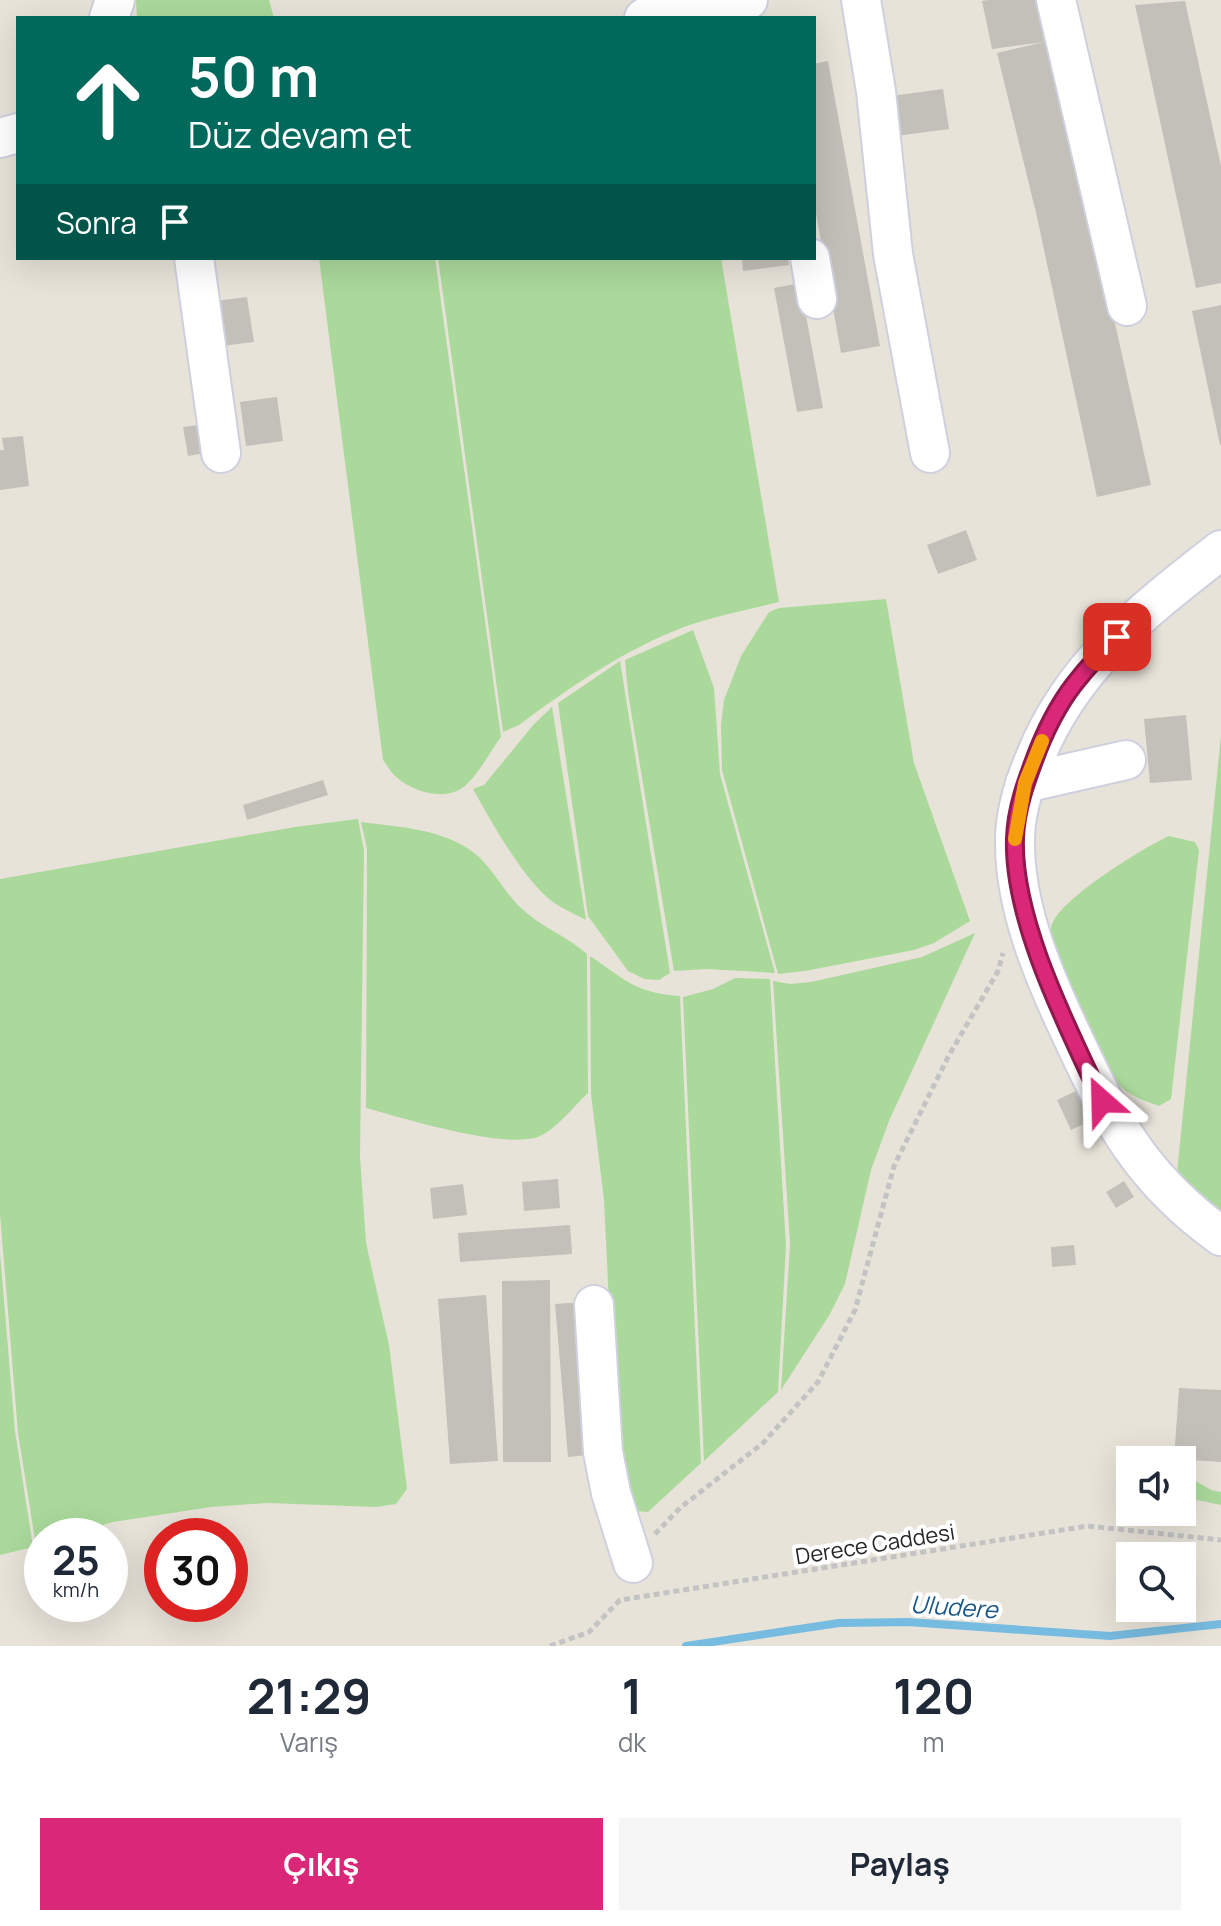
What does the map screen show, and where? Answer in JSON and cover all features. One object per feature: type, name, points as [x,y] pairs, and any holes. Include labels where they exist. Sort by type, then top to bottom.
[{"type":"street","points":[[656,16],[748,0]]},
{"type":"street","points":[[861,0],[876,91],[893,254],[930,453]]},
{"type":"street","points":[[1056,0],[1127,306]]},
{"type":"street","points":[[194,260],[221,453]]},
{"type":"street","points":[[810,260],[817,299]]},
{"type":"street","points":[[1221,550],[1137,616],[1078,678],[1047,727],[1025,783],[1015,841],[1021,894],[1033,940],[1058,1007],[1116,1126],[1163,1187],[1221,1236]]},
{"type":"street","points":[[1025,783],[1126,760]]},
{"type":"street","points":[[594,1305],[603,1452],[611,1493],[633,1563]]},
{"type":"path","points":[[550,1646],[589,1632],[620,1600],[633,1563],[654,1535],[680,1508],[763,1443],[818,1382],[855,1310],[894,1166],[948,1057],[998,971],[1005,946]]},
{"type":"path","name":"Derece Caddesi","points":[[620,1600],[1088,1526],[1221,1540]]},
{"type":"green space","points":[[136,0],[269,0],[273,16],[137,16]]},
{"type":"green space","points":[[319,260],[435,260],[501,737],[473,778],[451,793],[420,791],[401,781],[383,760]]},
{"type":"green space","points":[[438,260],[721,260],[779,602],[707,620],[662,636],[598,670],[519,725],[503,732]]},
{"type":"green space","points":[[886,599],[914,763],[970,921],[934,943],[914,950],[778,974],[722,770],[724,700],[741,656],[769,612],[779,608]]},
{"type":"green space","points":[[693,630],[714,688],[720,774],[775,973],[707,969],[674,971],[625,660]]},
{"type":"green space","points":[[620,661],[670,973],[659,980],[644,979],[628,971],[588,916],[558,703]]},
{"type":"green space","points":[[552,707],[586,920],[542,893],[509,850],[473,789],[484,785]]},
{"type":"green space","points":[[1221,735],[1221,1221],[1177,1173]]},
{"type":"green space","points":[[358,819],[364,851],[360,1156],[366,1243],[389,1345],[407,1489],[396,1504],[376,1507],[268,1503],[211,1507],[128,1520],[32,1518],[18,1433],[0,1214],[0,879],[295,827]]},
{"type":"green space","points":[[361,822],[422,831],[466,847],[484,862],[521,908],[587,954],[588,1093],[542,1135],[527,1139],[482,1137],[366,1108],[367,849]]},
{"type":"green space","points":[[1169,836],[1195,842],[1199,850],[1171,1099],[1159,1106],[1126,1091],[1103,1063],[1049,938],[1054,920],[1074,898],[1124,861]]},
{"type":"green space","points":[[975,933],[889,1121],[871,1170],[845,1284],[830,1314],[781,1390],[790,1244],[773,981],[790,984],[811,982],[922,957]]},
{"type":"green space","points":[[590,956],[641,988],[680,996],[701,1463],[648,1512],[634,1511],[615,1430],[604,1200],[591,1094]]},
{"type":"green space","points":[[735,978],[770,979],[786,1246],[778,1392],[704,1461],[683,997],[713,989]]},
{"type":"green space","points":[[0,1253],[15,1431],[28,1518],[24,1518],[24,1549],[0,1555]]},
{"type":"green space","points":[[1196,1481],[1221,1492],[1221,1505],[1197,1500]]},
{"type":"building","points":[[1043,0],[1151,485],[1097,497],[1037,217],[997,53],[1044,42],[992,49],[982,1]]},
{"type":"building","points":[[1185,1],[1221,166],[1221,283],[1196,288],[1135,5]]},
{"type":"building","points":[[828,61],[880,346],[841,353],[816,213],[816,64]]},
{"type":"building","points":[[943,89],[949,129],[896,136],[891,96]]},
{"type":"building","points":[[742,260],[788,260],[789,265],[743,271]]},
{"type":"building","points":[[800,283],[823,408],[797,412],[774,288]]},
{"type":"building","points":[[247,297],[254,342],[221,346],[215,301]]},
{"type":"building","points":[[1221,305],[1221,445],[1220,445],[1192,311]]},
{"type":"building","points":[[277,397],[283,441],[246,446],[240,402]]},
{"type":"building","points":[[206,424],[211,452],[188,456],[183,427]]},
{"type":"building","points":[[23,436],[29,486],[0,490],[0,450],[4,450],[2,438]]},
{"type":"building","points":[[966,530],[977,560],[938,574],[927,545]]},
{"type":"building","points":[[1186,715],[1192,780],[1150,783],[1144,719]]},
{"type":"building","points":[[323,780],[328,795],[247,820],[243,805]]},
{"type":"building","points":[[1087,1086],[1101,1116],[1071,1130],[1057,1100]]},
{"type":"building","points":[[558,1179],[560,1208],[524,1211],[522,1182]]},
{"type":"building","points":[[1124,1181],[1134,1197],[1116,1208],[1106,1192]]},
{"type":"building","points":[[463,1184],[467,1215],[433,1219],[430,1188]]},
{"type":"building","points":[[570,1225],[572,1254],[460,1262],[458,1233]]},
{"type":"building","points":[[1074,1245],[1076,1265],[1052,1267],[1051,1247]]},
{"type":"building","points":[[550,1280],[551,1462],[503,1462],[502,1281]]},
{"type":"building","points":[[486,1295],[498,1461],[450,1464],[438,1299]]},
{"type":"building","points":[[584,1302],[597,1454],[568,1457],[555,1304]]},
{"type":"building","points":[[1179,1388],[1221,1390],[1221,1462],[1196,1460],[1196,1446],[1175,1446]]},
{"type":"waterway","name":"Uludere","points":[[686,1646],[839,1623],[908,1622],[1110,1636],[1221,1624]]},
{"type":"slow traffic","points":[[1015,839],[1025,783],[1042,741]]},
{"type":"route","points":[[1102,1101],[1058,1007],[1033,940],[1021,894],[1015,841],[1025,783],[1047,727],[1078,678],[1117,637]]}]
